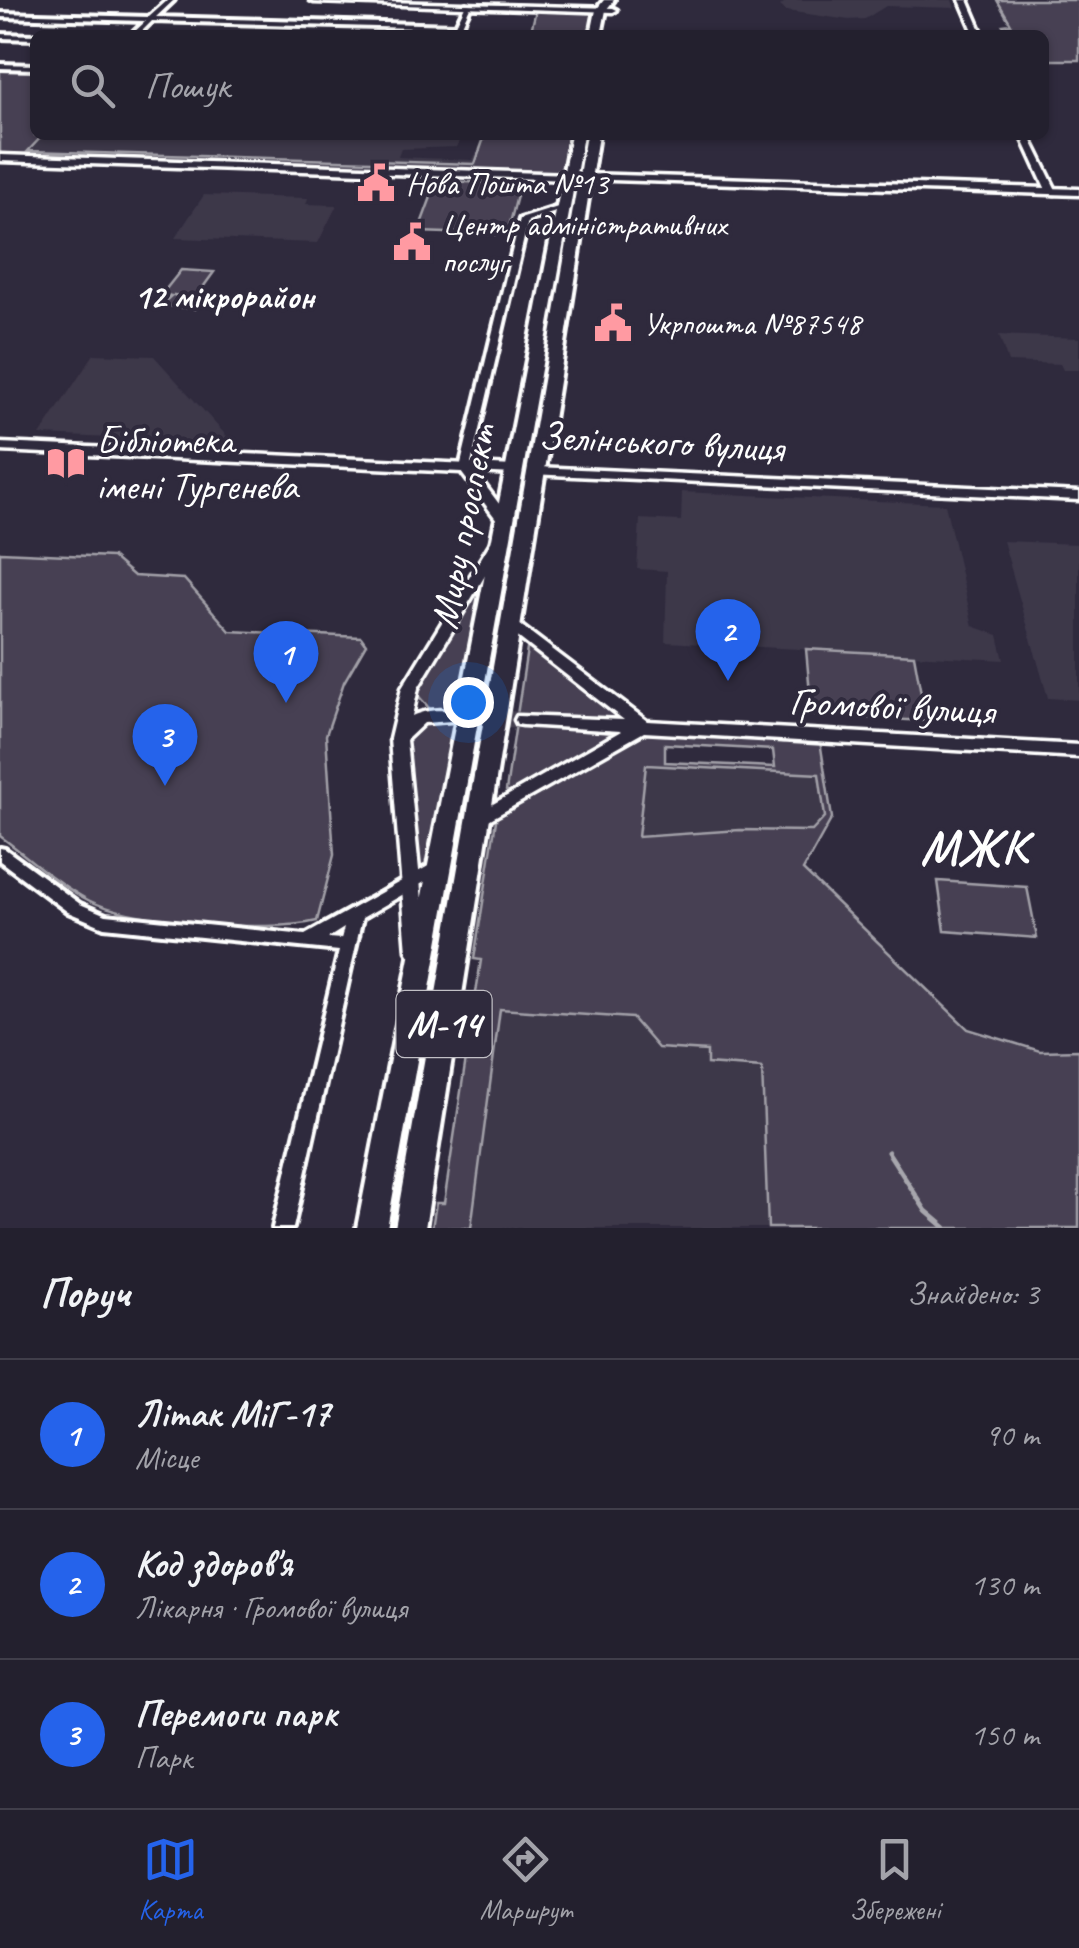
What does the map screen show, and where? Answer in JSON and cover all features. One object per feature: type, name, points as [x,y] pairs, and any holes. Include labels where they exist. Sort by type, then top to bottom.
[{"type":"highway","points":[[598,30],[608,6]]},
{"type":"highway","name":"Миру проспект","points":[[410,1228],[536,471],[577,177],[577,140]]},
{"type":"highway","name":"Миру проспект","points":[[372,1228],[564,208],[590,140]]},
{"type":"highway","name":"Зелінського вулиця","points":[[514,470],[536,471]]},
{"type":"main road","points":[[0,158],[1079,192]]},
{"type":"street","points":[[139,30],[170,0]]},
{"type":"street","points":[[314,0],[608,6]]},
{"type":"street","points":[[964,0],[977,30]]},
{"type":"street","points":[[456,30],[468,5]]},
{"type":"street","points":[[0,16],[428,30]]},
{"type":"street","points":[[0,36],[30,37]]},
{"type":"street","points":[[0,66],[30,67]]},
{"type":"street","points":[[1027,140],[1052,192]]},
{"type":"street","points":[[419,975],[398,739],[410,688],[504,528],[465,468],[524,219],[564,208]]},
{"type":"street","name":"Зелінського вулиця","points":[[0,447],[514,470]]},
{"type":"street","name":"Зелінського вулиця","points":[[536,471],[1079,496]]},
{"type":"street","points":[[478,820],[642,726],[510,624]]},
{"type":"street","points":[[398,739],[407,725],[442,715],[416,706],[410,688]]},
{"type":"street","name":"Громової вулиця","points":[[522,720],[1079,751]]},
{"type":"street","points":[[0,853],[74,908],[104,921],[348,946]]},
{"type":"street","points":[[306,942],[440,867]]},
{"type":"street","points":[[283,1228],[354,915]]},
{"type":"shaded area","points":[[787,0],[952,0],[955,8],[886,6],[865,19],[849,20],[786,11],[780,6]]},
{"type":"shaded area","points":[[997,0],[1079,0],[1079,60],[1049,60],[1049,30],[1006,30],[1003,25],[1011,24]]},
{"type":"shaded area","points":[[536,10],[595,13],[592,30],[531,30]]},
{"type":"shaded area","points":[[0,70],[30,71],[30,140],[38,140],[28,151],[475,164],[483,140],[568,140],[565,175],[0,156]]},
{"type":"shaded area","points":[[38,140],[459,140],[457,147],[401,149],[398,157],[473,160],[483,140],[475,164],[26,151]]},
{"type":"shaded area","points":[[437,181],[520,184],[507,235],[418,232]]},
{"type":"shaded area","points":[[204,195],[308,198],[306,204],[337,205],[318,243],[175,238]]},
{"type":"shaded area","points":[[181,270],[214,272],[196,297],[173,295],[204,300],[195,309],[161,305],[171,296],[162,294]]},
{"type":"shaded area","points":[[999,335],[1079,338],[1079,370],[1063,370],[1060,364],[1008,362]]},
{"type":"shaded area","points":[[94,354],[154,356],[233,443],[40,435]]},
{"type":"shaded area","points":[[682,492],[945,504],[973,626],[998,635],[1004,660],[665,642],[667,571],[637,569],[640,519],[681,521]]},
{"type":"shaded area","points":[[1003,541],[1079,544],[1079,700],[1048,698]]},
{"type":"shaded area","points":[[0,552],[112,557],[134,576],[184,579],[230,631],[361,637],[366,644],[344,682],[326,735],[334,855],[317,921],[267,926],[201,924],[109,908],[65,886],[0,836]]},
{"type":"shaded area","points":[[485,570],[457,713],[430,709],[415,692]]},
{"type":"shaded area","points":[[533,646],[628,722],[517,715],[527,649]]},
{"type":"shaded area","points":[[806,649],[914,655],[926,721],[812,715]]},
{"type":"shaded area","points":[[435,718],[456,719],[426,869],[416,875],[405,735]]},
{"type":"shaded area","points":[[516,723],[626,729],[511,795],[506,791]]},
{"type":"shaded area","points":[[645,730],[820,741],[832,818],[803,870],[968,1029],[1040,1051],[1079,1050],[1079,1228],[768,1228],[762,1068],[707,1064],[707,1051],[658,1048],[632,1018],[500,1009],[471,1228],[432,1228],[436,1203],[444,1203],[481,960],[474,959],[497,814]],"holes":[[[665,744],[773,750],[775,767],[665,762]],[[646,765],[819,774],[825,817],[812,831],[740,830],[638,837]]]},
{"type":"shaded area","points":[[646,765],[819,774],[825,817],[813,831],[740,830],[637,837]]},
{"type":"shaded area","points":[[938,881],[1027,887],[1037,938],[945,931]]},
{"type":"shaded area","points":[[500,1009],[632,1018],[658,1048],[707,1051],[708,1064],[762,1068],[768,1228],[471,1228]]},
{"type":"waterway","points":[[888,1152],[926,1211],[946,1228]]},
{"type":"tunnel","points":[[460,716],[523,720]]},
{"type":"place","name":"Нова Пошта №13","points":[[376,183]]},
{"type":"place","name":"Центр адміністративних послуг","points":[[412,242]]},
{"type":"place","name":"Укрпошта №87548","points":[[613,323]]},
{"type":"place","name":"Бібліотека імені Тургенєва","points":[[66,463]]},
{"type":"place","name":"Код здоров'я","points":[[728,681]]},
{"type":"place","name":"Літак МіГ-17","points":[[286,703]]},
{"type":"place","name":"Перемоги парк","points":[[165,786]]},
{"type":"district","name":"12 мікрорайон","points":[[224,296]]},
{"type":"district","name":"МЖК","points":[[974,847]]}]
